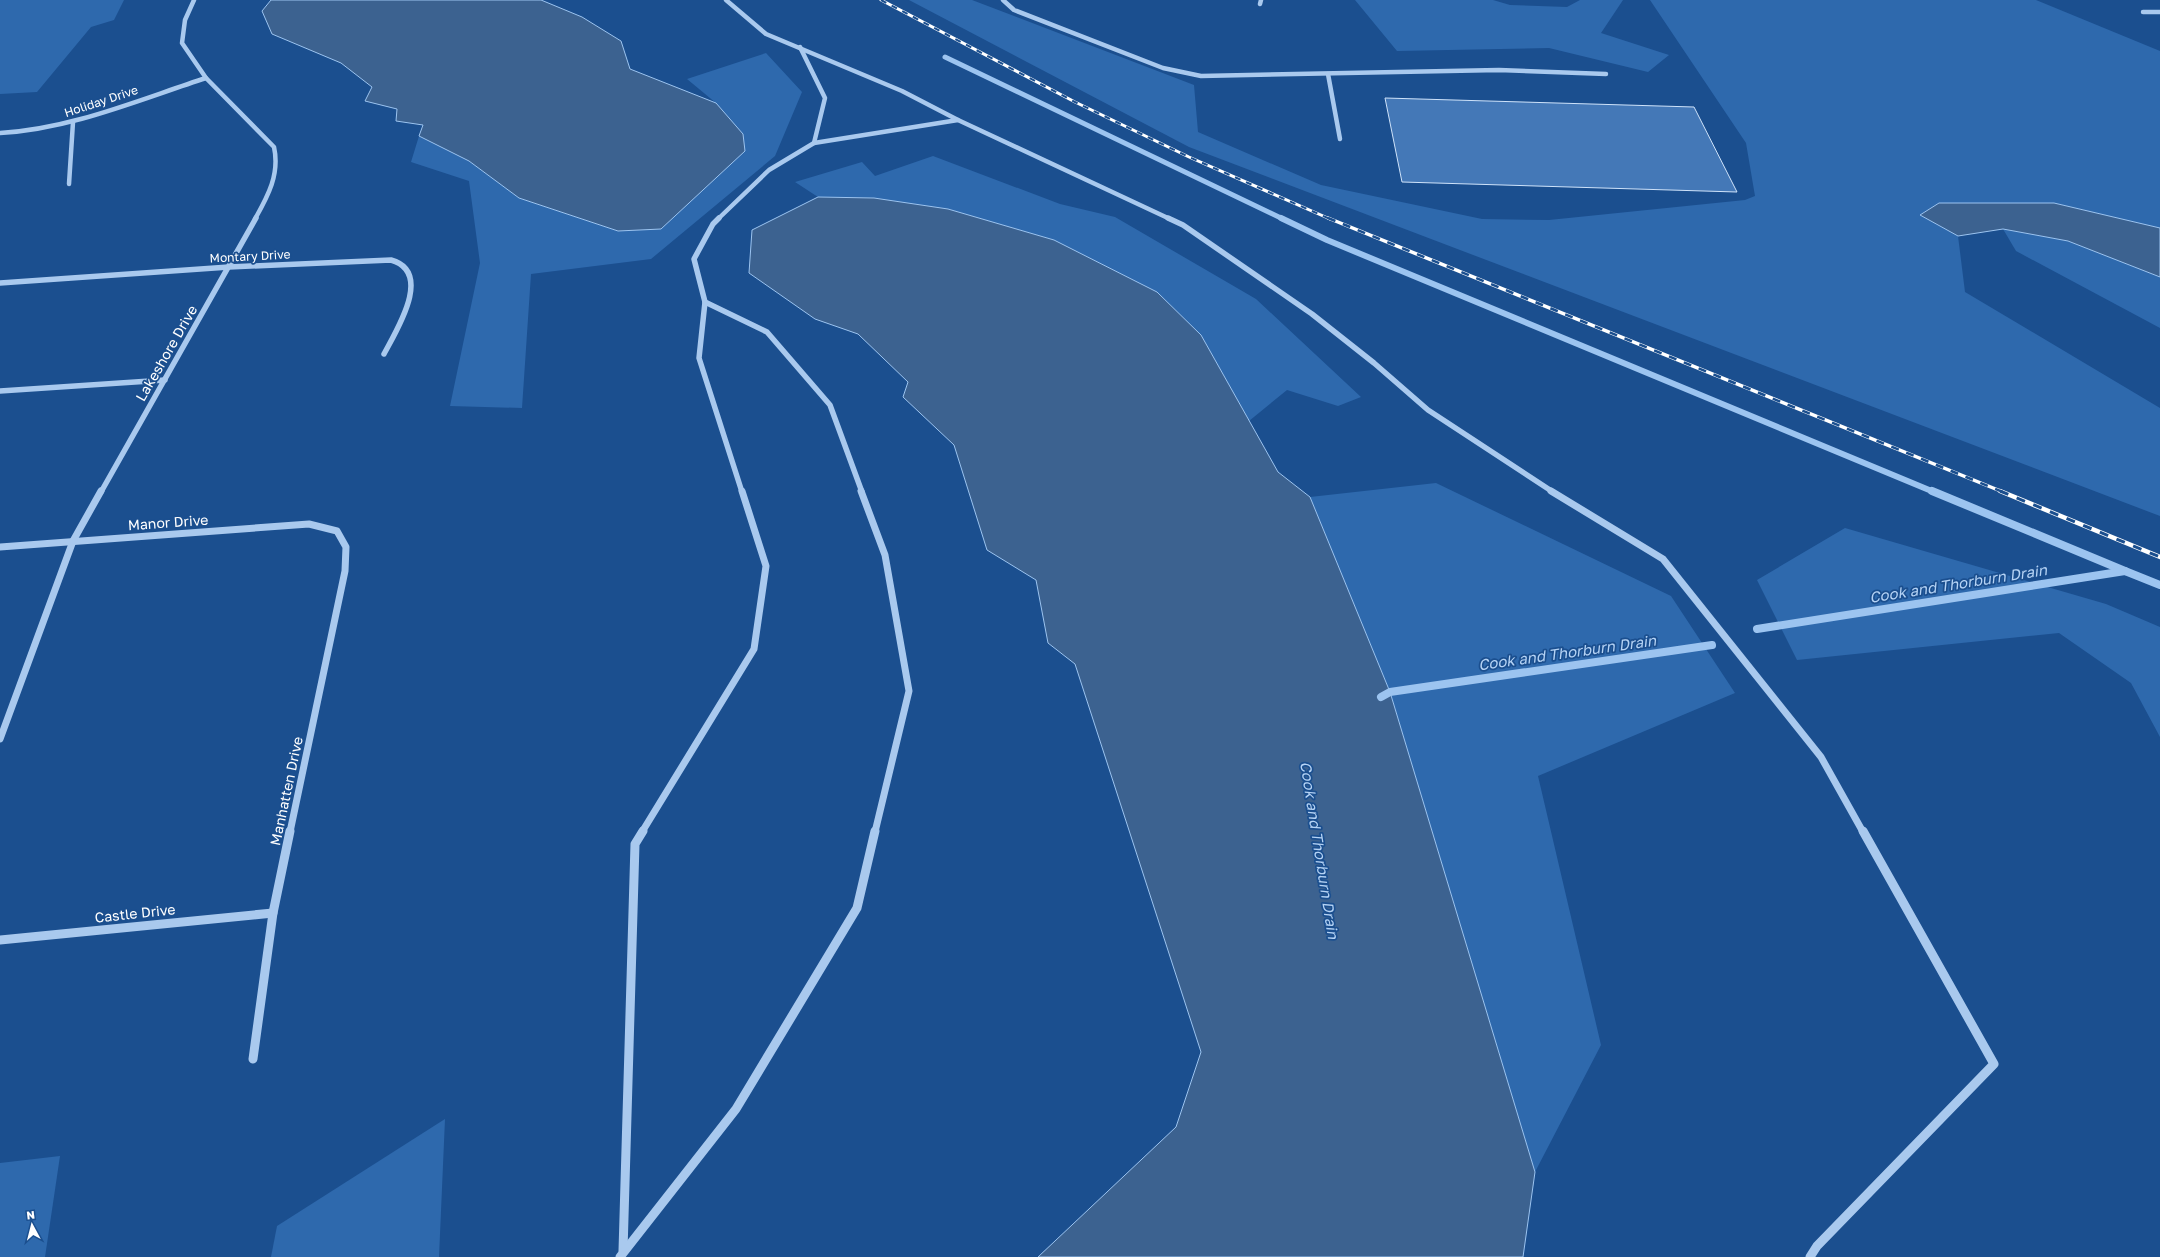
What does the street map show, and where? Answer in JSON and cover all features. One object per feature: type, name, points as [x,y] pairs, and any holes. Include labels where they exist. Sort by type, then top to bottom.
[{"type":"lane","name":"Lakeshore Drive","points":[[0,740],[73,540],[229,267],[267,198],[275,177],[277,161],[274,147],[206,78],[182,43],[185,20],[194,0]]},
{"type":"lane","points":[[726,0],[766,34],[902,91],[958,120],[1183,225],[1312,314],[1374,363],[1428,410],[1514,468],[1663,559],[1821,757],[1994,1064],[1818,1246],[1810,1257]]},
{"type":"lane","points":[[1003,0],[1014,10],[1164,68],[1188,74],[1221,76],[1499,70],[1606,74]]},
{"type":"lane","points":[[2143,12],[2160,12]]},
{"type":"lane","points":[[800,47],[825,98],[814,143]]},
{"type":"lane","points":[[1328,74],[1340,140]]},
{"type":"lane","name":"Holiday Drive","points":[[0,133],[32,131],[73,122],[206,78]]},
{"type":"lane","points":[[621,1254],[635,844],[754,649],[766,566],[699,358],[705,302],[694,259],[713,224],[769,170],[814,143],[958,120]]},
{"type":"lane","points":[[69,184],[72,160],[73,122]]},
{"type":"lane","name":"Montary Drive","points":[[0,283],[49,281],[229,267],[374,260],[394,261],[404,266],[411,276],[412,294],[384,354]]},
{"type":"lane","points":[[621,1254],[736,1109],[857,908],[909,691],[885,556],[830,405],[767,332],[705,302]]},
{"type":"lane","points":[[0,391],[165,380]]},
{"type":"lane","name":"Manor Drive","points":[[0,547],[73,540],[309,524],[337,531]]},
{"type":"lane","name":"Manhatten Drive","points":[[252,1059],[273,913],[345,571],[346,547],[337,531]]},
{"type":"lane","name":"Castle Drive","points":[[0,940],[273,913]]},
{"type":"shaded area","points":[[0,0],[124,0],[114,20],[91,27],[37,92],[0,94]]},
{"type":"shaded area","points":[[909,0],[972,0],[1194,85],[1198,132],[1321,185],[1482,219],[1549,220],[1745,200],[1755,196],[1746,143],[1650,0],[2036,0],[2160,51],[2160,228],[2054,203],[1939,203],[1920,215],[1958,236],[1965,292],[2160,408],[2160,516],[1189,147]]},
{"type":"shaded area","points":[[1355,0],[1493,0],[1510,5],[1567,7],[1580,0],[1623,0],[1601,33],[1669,55],[1648,72],[1549,48],[1397,51]]},
{"type":"shaded area","points":[[766,53],[802,92],[775,156],[651,259],[531,274],[522,408],[450,406],[480,263],[469,181],[411,162],[419,136],[469,161],[519,198],[618,231],[716,103],[687,79]]},
{"type":"shaded area","points":[[933,156],[1060,204],[1115,217],[1256,299],[1361,397],[1338,406],[1287,390],[1249,421],[1201,335],[1157,292],[1054,240],[948,209],[874,198],[818,197],[795,182],[862,162],[875,176]]},
{"type":"shaded area","points":[[2003,229],[2068,241],[2160,277],[2160,328],[2016,251]]},
{"type":"shaded area","points":[[1436,483],[1671,596],[1735,693],[1538,776],[1601,1045],[1535,1172],[1390,692],[1310,497]]},
{"type":"shaded area","points":[[1845,528],[2106,604],[2160,627],[2160,737],[2131,683],[2059,633],[1797,660],[1757,580]]},
{"type":"shaded area","points":[[445,1119],[439,1257],[271,1257],[277,1226]]},
{"type":"shaded area","points":[[60,1156],[45,1257],[0,1257],[0,1163]]},
{"type":"water","points":[[271,0],[541,0],[582,17],[621,41],[630,69],[716,103],[743,134],[745,151],[661,229],[618,231],[519,198],[469,161],[419,136],[423,125],[396,121],[397,109],[365,101],[372,87],[341,63],[272,34],[262,11]]},
{"type":"water","points":[[818,197],[874,198],[948,209],[1054,240],[1157,292],[1201,335],[1278,472],[1310,497],[1390,692],[1535,1172],[1523,1257],[1038,1257],[1176,1127],[1201,1052],[1075,664],[1048,643],[1036,580],[987,550],[954,445],[903,397],[908,382],[858,334],[815,319],[749,273],[752,230]]},
{"type":"water","points":[[1939,203],[2054,203],[2160,228],[2160,277],[2068,241],[2003,229],[1958,236],[1920,215]]},
{"type":"building","points":[[1385,98],[1694,107],[1737,192],[1402,182]]},
{"type":"waterway","points":[[945,57],[1283,219]]},
{"type":"waterway","points":[[1281,218],[1327,240],[1934,492]]},
{"type":"waterway","points":[[1932,491],[2125,571]]},
{"type":"waterway","name":"Cook and Thorburn Drain","points":[[1757,629],[2125,571]]},
{"type":"waterway","name":"Cook and Thorburn Drain","points":[[2125,571],[2160,585]]},
{"type":"waterway","name":"Cook and Thorburn Drain","points":[[1381,697],[1390,692],[1712,645]]},
{"type":"railway","points":[[881,0],[1075,102],[1189,157],[1330,219]]},
{"type":"railway","points":[[1328,218],[2003,492]]},
{"type":"railway","points":[[2000,491],[2160,557]]}]
